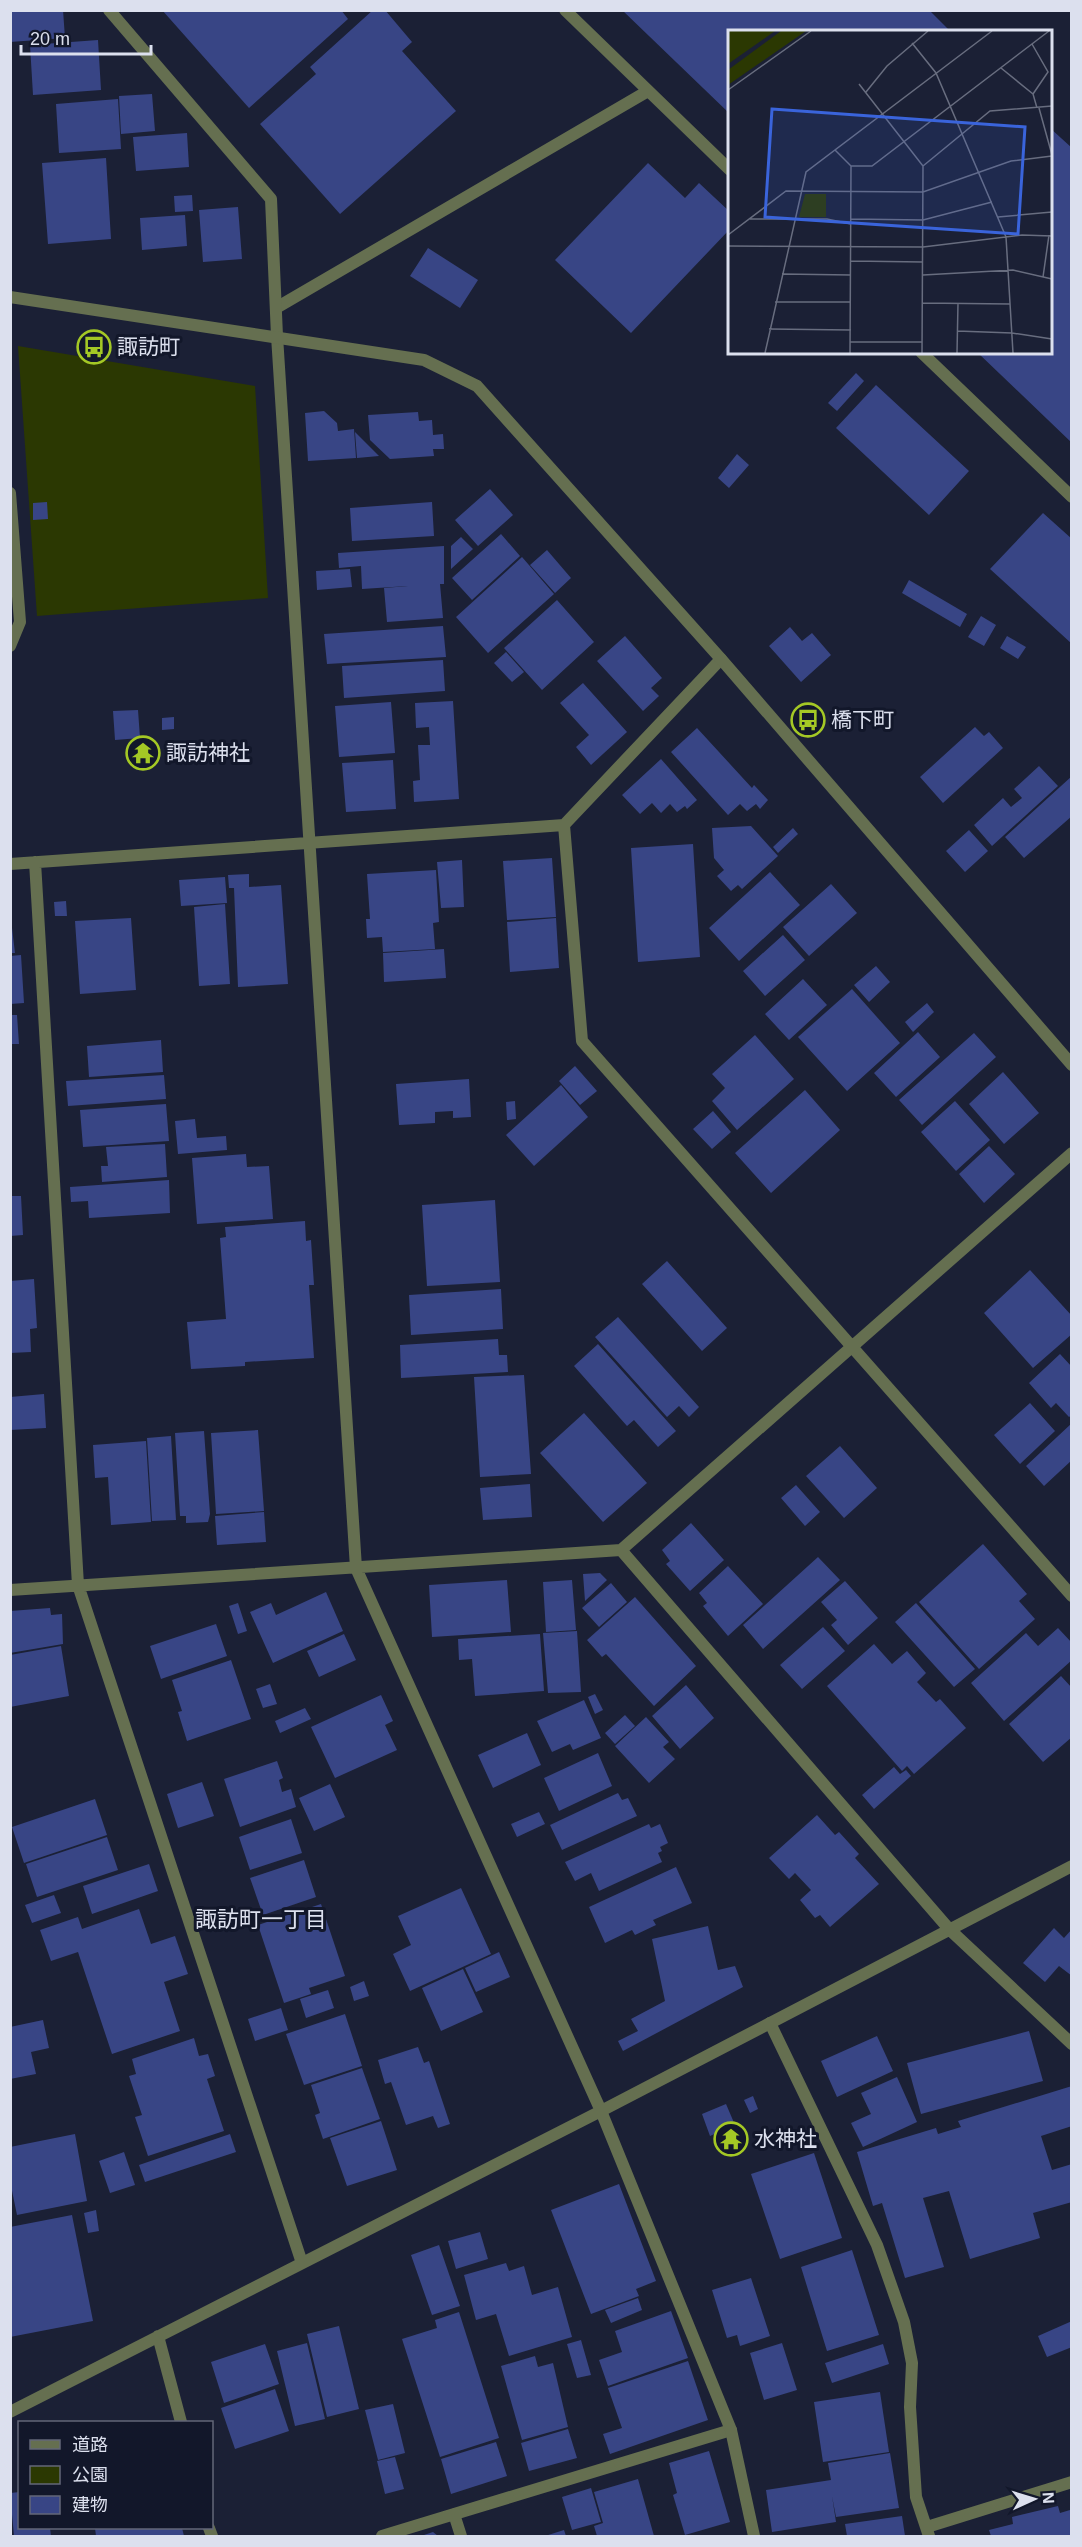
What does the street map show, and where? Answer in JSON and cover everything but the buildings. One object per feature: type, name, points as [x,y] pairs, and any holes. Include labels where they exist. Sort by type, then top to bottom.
[{"type":"street","points":[[110,10],[271,199],[277,336],[356,1568],[601,2111],[731,2430],[754,2536]]},
{"type":"street","points":[[565,10],[728,169]]},
{"type":"street","points":[[276,308],[648,91]]},
{"type":"street","points":[[10,297],[424,360],[477,386],[721,659],[1071,1065]]},
{"type":"street","points":[[923,354],[1071,497]]},
{"type":"street","points":[[10,493],[20,622],[10,646]]},
{"type":"street","points":[[10,864],[564,825],[721,659]]},
{"type":"street","points":[[564,825],[582,1041],[1071,1596]]},
{"type":"street","points":[[35,862],[78,1585],[302,2263]]},
{"type":"street","points":[[10,1590],[621,1550],[1071,1153]]},
{"type":"street","points":[[621,1550],[949,1929],[1071,2044]]},
{"type":"street","points":[[10,2412],[601,2111],[1071,1866]]},
{"type":"street","points":[[770,2023],[877,2245],[904,2322],[912,2363],[910,2407],[916,2497],[928,2532],[1071,2482]]},
{"type":"street","points":[[158,2336],[181,2421]]},
{"type":"street","points":[[382,2536],[731,2430]]},
{"type":"street","points":[[454,2514],[461,2536]]},
{"type":"green space","points":[[18,346],[255,386],[268,598],[37,616]]},
{"type":"place","name":"諏訪町","points":[[94,347]]},
{"type":"place","name":"橋下町","points":[[808,720]]},
{"type":"place","name":"諏訪神社","points":[[143,753]]},
{"type":"place","name":"水神社","points":[[731,2139]]},
{"type":"district","name":"諏訪町一丁目","points":[[261,1919]]}]
